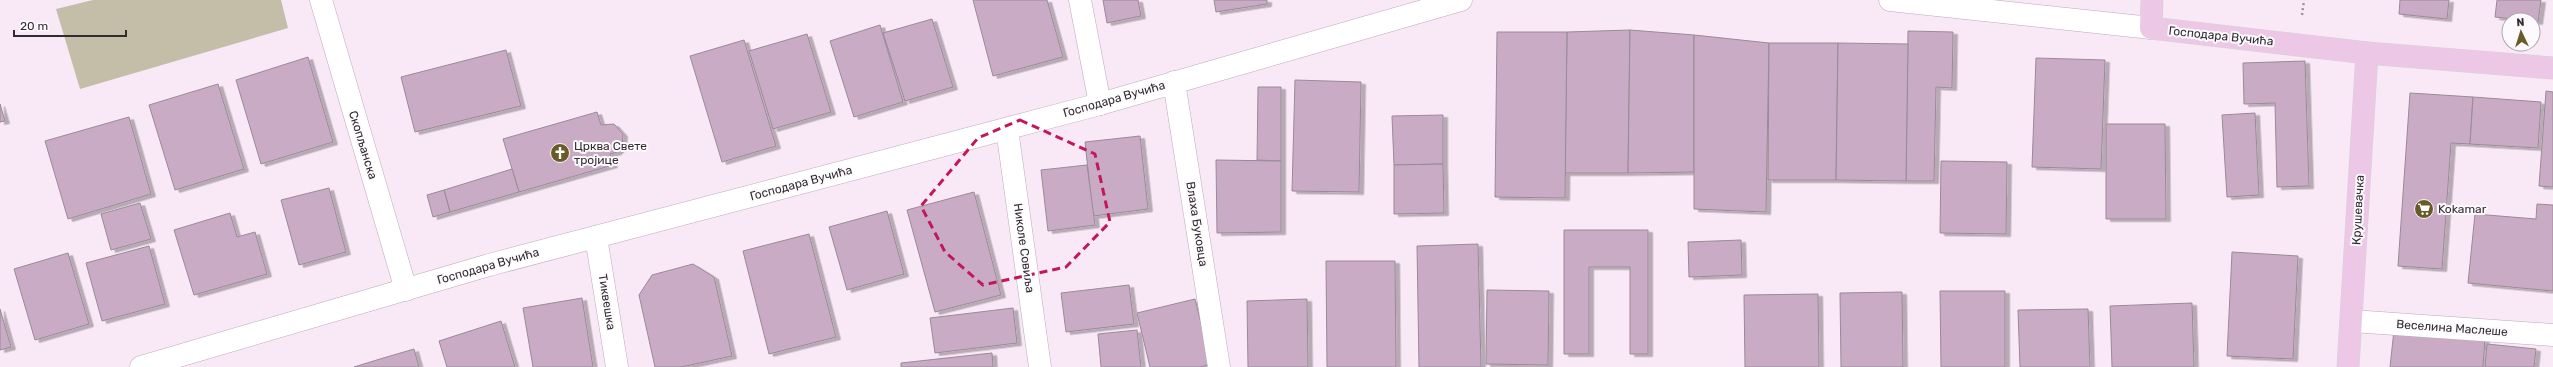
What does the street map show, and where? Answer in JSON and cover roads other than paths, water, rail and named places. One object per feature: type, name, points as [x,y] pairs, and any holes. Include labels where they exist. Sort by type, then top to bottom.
[{"type":"main road","points":[[2151,28],[2152,0]]},
{"type":"main road","name":"Господара Вучића","points":[[2151,28],[2367,53],[2553,68]]},
{"type":"main road","name":"Крушевачка","points":[[2348,367],[2352,321],[2367,53]]},
{"type":"street","name":"Скопљанска","points":[[321,0],[406,290]]},
{"type":"street","points":[[1080,0],[1100,104]]},
{"type":"street","name":"Господара Вучића","points":[[141,367],[406,290],[596,237],[1100,104],[1461,0]]},
{"type":"street","name":"Господара Вучића","points":[[1890,0],[2151,28]]},
{"type":"street","name":"Влаха Буковца","points":[[1174,82],[1219,367]]},
{"type":"street","name":"Николе Совиља","points":[[1007,129],[1040,367]]},
{"type":"street","name":"Тиквешка","points":[[596,237],[617,367]]},
{"type":"street","name":"Веселина Маслеше","points":[[2352,321],[2553,334]]},
{"type":"place","name":"Црква Свете тројице","points":[[560,153]]},
{"type":"place","name":"Kokamar","points":[[2424,209]]}]
